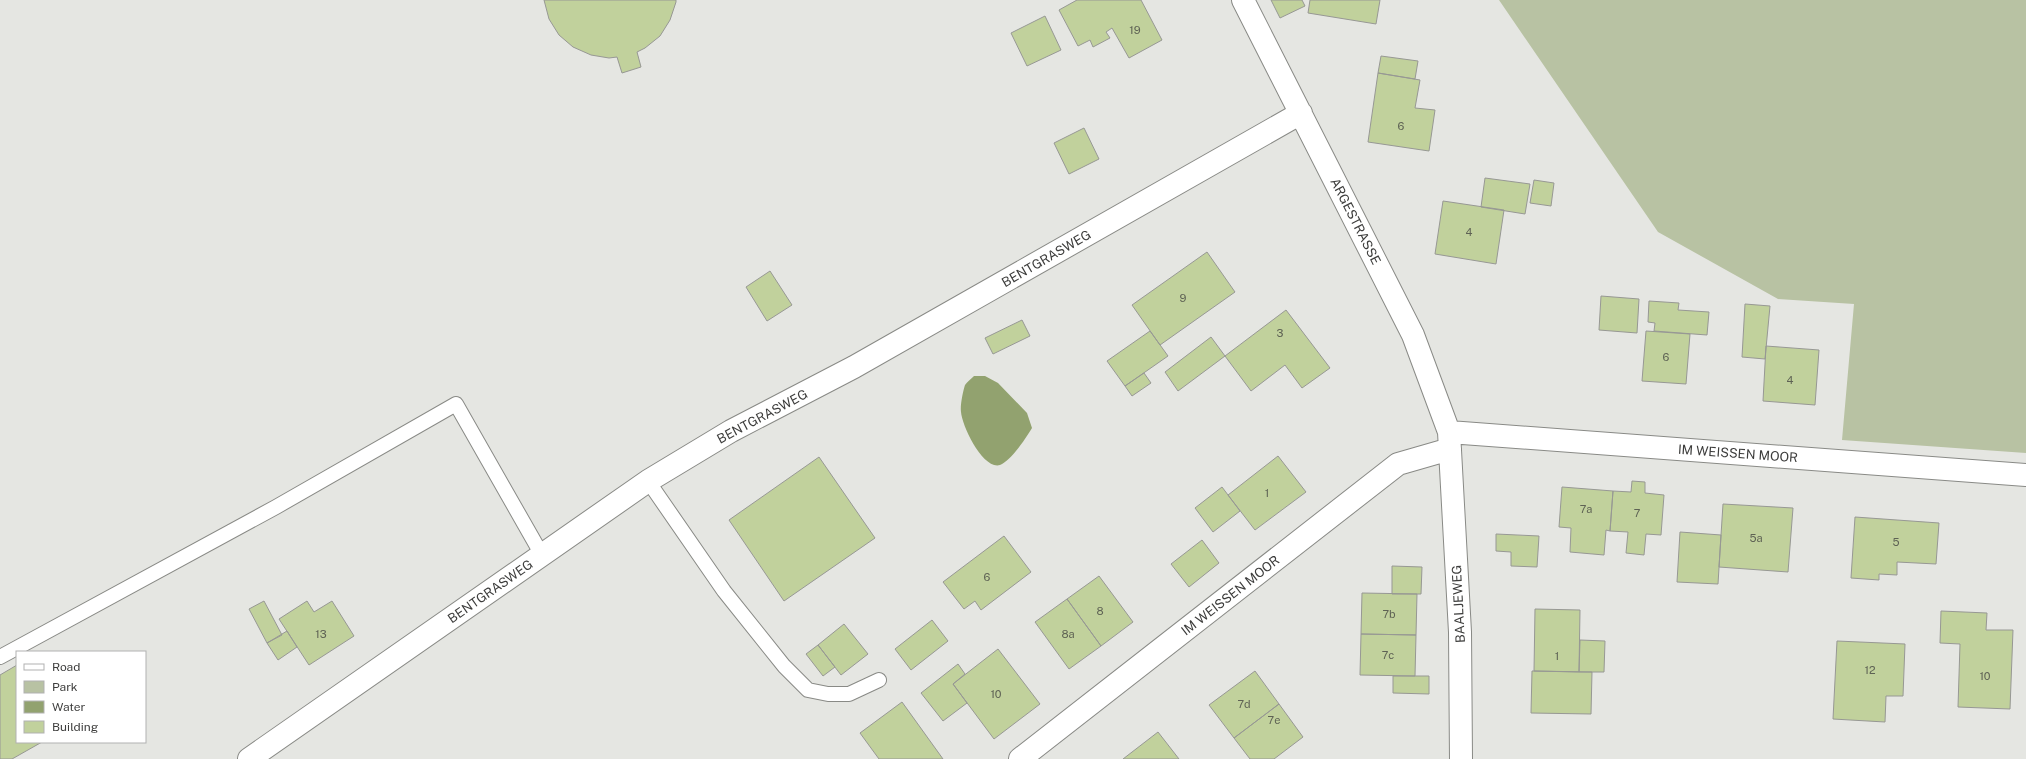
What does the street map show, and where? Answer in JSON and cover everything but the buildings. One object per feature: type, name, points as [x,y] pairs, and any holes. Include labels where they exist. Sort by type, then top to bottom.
[{"type":"street","name":"ARGESTRASSE","points":[[1243,0],[1413,335],[1450,441]]},
{"type":"street","name":"BENTGRASWEG","points":[[249,759],[648,481],[731,431],[854,367],[1301,113]]},
{"type":"street","name":"IM WEISSEN MOOR","points":[[1020,759],[1398,464],[1450,441],[2026,475]]},
{"type":"street","name":"BAALJEWEG","points":[[1450,441],[1460,632],[1461,759]]},
{"type":"lane","points":[[0,656],[276,507],[456,404],[542,555]]},
{"type":"lane","points":[[648,481],[724,590],[784,666],[808,690],[828,694],[849,694],[879,680]]},
{"type":"green space","points":[[1499,0],[2026,0],[2026,453],[1842,440],[1854,304],[1778,299],[1658,232]]},
{"type":"water","points":[[974,376],[985,376],[998,383],[1027,413],[1032,428],[1009,459],[1000,465],[993,465],[980,454],[974,446],[962,419],[961,406],[964,388]]}]
